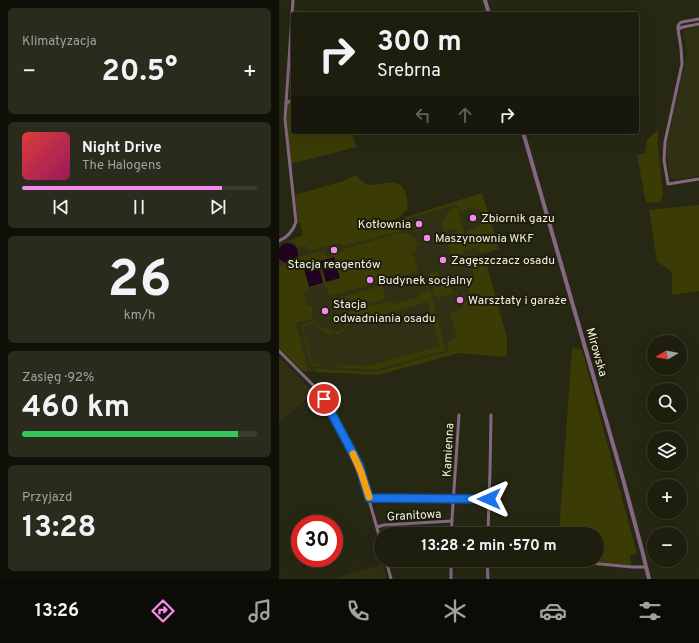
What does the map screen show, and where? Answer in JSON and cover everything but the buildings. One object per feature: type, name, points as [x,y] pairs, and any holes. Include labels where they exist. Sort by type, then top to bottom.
[{"type":"street","points":[[292,12],[293,0]]},
{"type":"street","points":[[485,0],[488,12]]},
{"type":"street","points":[[699,19],[680,23],[678,26],[682,64],[665,146],[668,184],[699,179]]},
{"type":"street","points":[[678,29],[699,24]]},
{"type":"street","points":[[279,241],[291,233],[296,222],[285,119],[291,28]]},
{"type":"street","points":[[287,103],[291,101]]},
{"type":"street","name":"Mirowska","points":[[524,134],[623,479],[649,579]]},
{"type":"street","points":[[279,351],[319,390],[359,465],[377,526]]},
{"type":"street","name":"Kamienna","points":[[452,527],[459,414]]},
{"type":"street","points":[[488,527],[491,415]]},
{"type":"street","points":[[369,498],[489,499]]},
{"type":"street","name":"Granitowa","points":[[377,526],[452,522]]},
{"type":"street","points":[[604,564],[646,567]]},
{"type":"street","points":[[388,567],[391,579]]},
{"type":"street","points":[[451,567],[451,579]]},
{"type":"street","points":[[487,567],[488,579]]},
{"type":"shaded area","points":[[699,27],[699,176],[675,180],[670,177],[666,148],[687,54],[683,32],[685,30]]},
{"type":"shaded area","points":[[291,100],[291,134],[353,134],[356,147],[291,164],[287,126],[287,101]]},
{"type":"shaded area","points":[[658,130],[658,146],[663,194],[661,202],[646,203],[637,155],[645,153],[647,140]]},
{"type":"shaded area","points":[[356,175],[363,182],[370,185],[389,183],[398,184],[405,192],[408,209],[398,218],[362,231],[482,193],[499,249],[481,254],[478,247],[463,251],[464,254],[454,257],[455,261],[453,262],[448,244],[466,237],[467,231],[477,228],[481,224],[482,219],[480,209],[468,208],[461,213],[458,204],[406,219],[406,229],[404,230],[344,246],[339,243],[310,251],[306,246],[300,247],[290,240],[303,235],[300,223],[298,221],[295,195],[343,181]]},
{"type":"shaded area","points":[[482,193],[499,249],[466,258],[467,264],[471,263],[474,277],[467,279],[484,355],[459,353],[378,375],[303,371],[279,348],[279,243],[303,236],[336,240]]},
{"type":"shaded area","points":[[699,205],[699,291],[672,295],[672,272],[657,261],[649,210]]},
{"type":"shaded area","points":[[452,208],[456,208],[458,210],[464,232],[463,235],[455,238],[454,237],[457,233],[456,230],[453,229],[444,231],[442,224]]},
{"type":"shaded area","points":[[399,233],[412,236],[419,246],[415,247],[416,251],[412,252],[418,272],[329,296],[325,284],[307,289],[304,292],[307,306],[312,306],[312,318],[296,323],[308,372],[303,371],[279,348],[279,267],[296,262],[298,257],[324,250],[327,257],[343,252],[344,249]]},
{"type":"shaded area","points":[[284,244],[292,244],[297,249],[297,257],[292,262],[284,262],[279,257],[279,249]]},
{"type":"shaded area","points":[[334,257],[340,278],[326,282],[320,261]]},
{"type":"shaded area","points":[[485,259],[507,338],[507,357],[459,353],[378,375],[316,372],[316,369],[376,372],[447,352],[449,349],[447,342],[457,338],[450,313],[464,307],[461,295],[464,295],[465,299],[471,298],[466,279],[474,276],[471,263]]},
{"type":"shaded area","points":[[318,261],[323,283],[309,287],[303,265]]},
{"type":"shaded area","points":[[438,271],[442,280],[447,279],[448,282],[432,286],[429,275]]},
{"type":"shaded area","points":[[450,284],[452,295],[441,297],[439,299],[435,296],[433,290],[434,288]]},
{"type":"shaded area","points":[[381,286],[383,287],[384,292],[383,300],[344,311],[340,310],[336,306],[336,300],[338,298]]},
{"type":"shaded area","points":[[428,290],[431,292],[445,348],[443,351],[375,370],[339,367],[338,365],[368,366],[440,346],[427,302],[348,325],[345,331],[338,334],[327,334],[315,323],[303,326],[312,363],[321,364],[321,366],[313,366],[311,363],[301,326],[302,324],[316,321],[319,326],[336,332],[345,328],[347,312],[391,301],[396,304],[418,297],[421,292]]},
{"type":"shaded area","points":[[572,348],[582,350],[637,554],[630,555],[631,565],[604,563],[604,527],[560,527]]},
{"type":"shaded area","points":[[279,358],[314,393],[279,423]]},
{"type":"shaded area","points":[[374,567],[384,567],[387,579],[330,579]]},
{"type":"slow traffic","points":[[353,454],[359,465],[369,497]]},
{"type":"place","name":"Zbiornik gazu","points":[[473,218]]},
{"type":"place","name":"Kotłownia","points":[[419,224]]},
{"type":"place","name":"Maszynownia WKF","points":[[427,238]]},
{"type":"place","name":"Stacja reagentów","points":[[334,250]]},
{"type":"place","name":"Zagęszczacz osadu","points":[[443,260]]},
{"type":"place","name":"Budynek socjalny","points":[[370,280]]},
{"type":"place","name":"Warsztaty i garaże","points":[[460,300]]},
{"type":"place","name":"Stacja odwadniania osadu","points":[[325,311]]},
{"type":"route","points":[[324,399],[359,465],[369,498],[489,499]]}]
